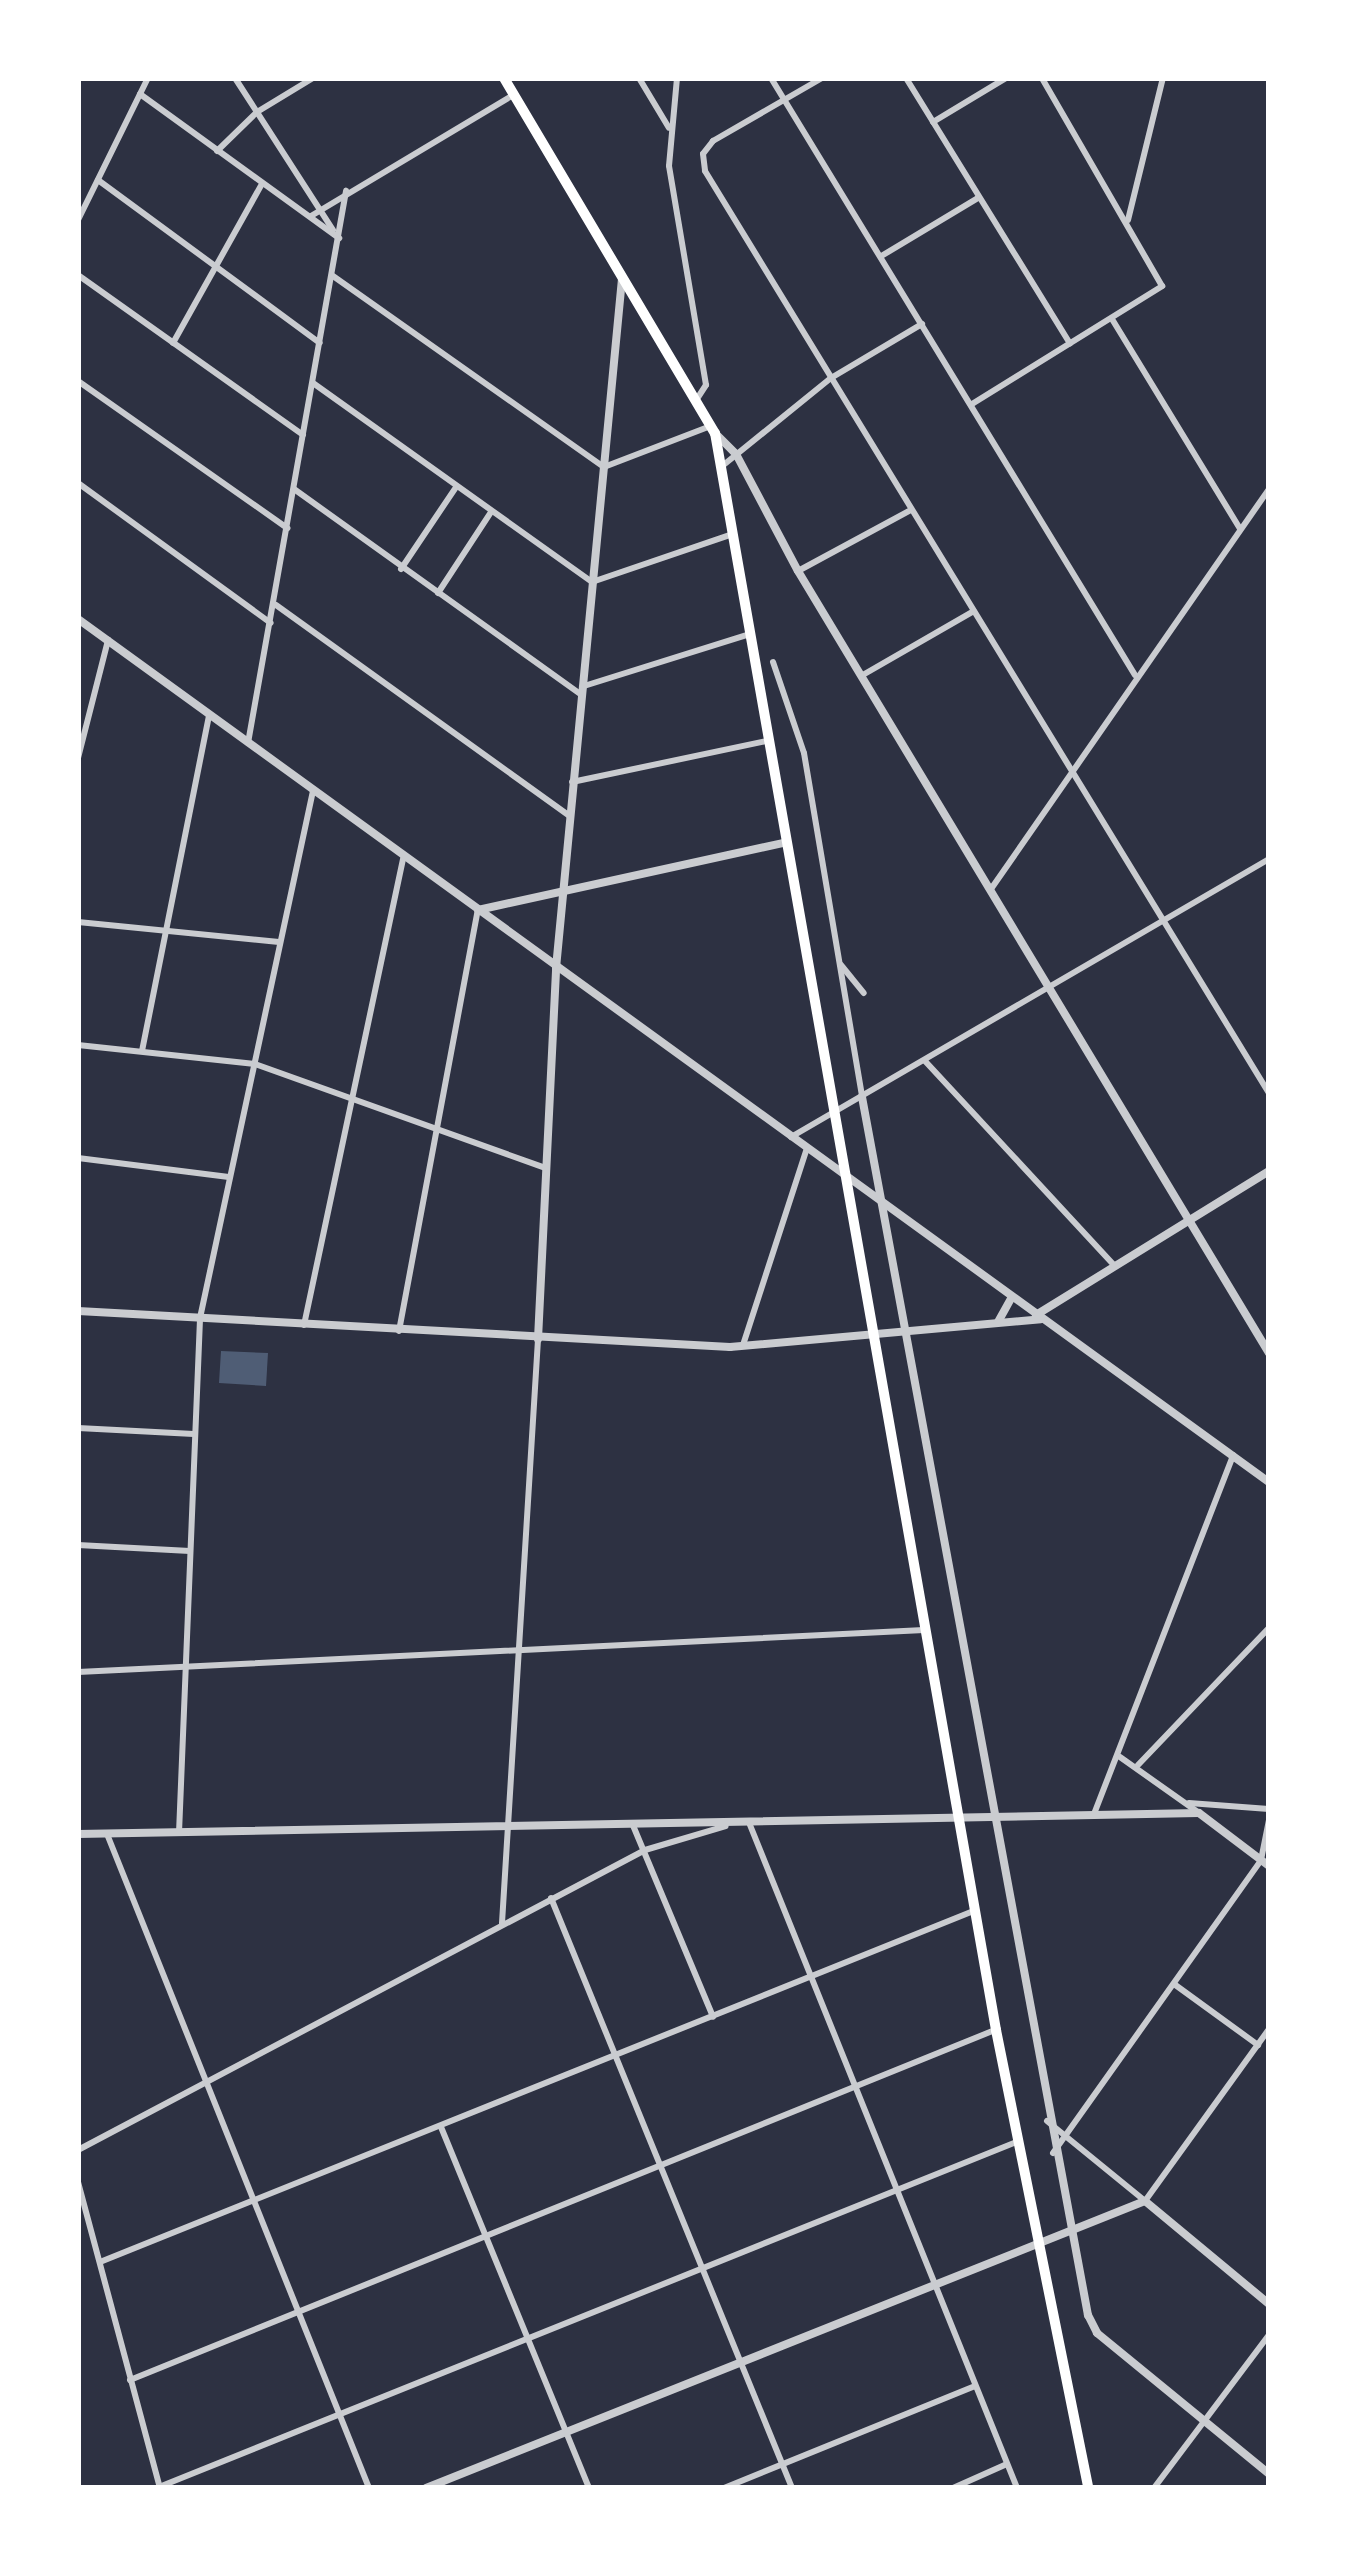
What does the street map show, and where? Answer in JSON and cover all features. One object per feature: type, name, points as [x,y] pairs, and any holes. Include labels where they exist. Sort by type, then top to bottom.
[{"type":"main road","points":[[504,78],[713,430],[996,2030],[1088,2488]]},
{"type":"street","points":[[78,220],[148,78]]},
{"type":"street","points":[[235,78],[339,238]]},
{"type":"street","points":[[217,151],[257,112],[313,78]]},
{"type":"street","points":[[639,78],[671,131]]},
{"type":"street","points":[[677,78],[671,131],[678,250],[706,385],[697,399]]},
{"type":"street","points":[[771,78],[884,255],[1135,675]]},
{"type":"street","points":[[822,78],[713,141],[702,165],[1269,1093]]},
{"type":"street","points":[[906,78],[1070,344]]},
{"type":"street","points":[[933,122],[1006,78]]},
{"type":"street","points":[[972,404],[1162,286],[1042,78]]},
{"type":"street","points":[[1128,220],[1163,78]]},
{"type":"street","points":[[140,94],[339,238]]},
{"type":"street","points":[[309,217],[317,208],[513,95]]},
{"type":"street","points":[[98,180],[218,264],[320,344]]},
{"type":"street","points":[[173,343],[262,183]]},
{"type":"street","points":[[248,743],[346,191]]},
{"type":"street","points":[[884,255],[979,197]]},
{"type":"street","points":[[78,275],[303,435]]},
{"type":"street","points":[[333,276],[604,467]]},
{"type":"street","points":[[502,1923],[556,968],[622,279]]},
{"type":"street","points":[[1112,319],[1240,529]]},
{"type":"street","points":[[721,467],[831,378],[922,324]]},
{"type":"street","points":[[78,381],[287,528]]},
{"type":"street","points":[[313,383],[592,582]]},
{"type":"street","points":[[604,467],[713,430],[736,454],[798,571],[1269,1353]]},
{"type":"street","points":[[78,484],[271,623]]},
{"type":"street","points":[[401,568],[456,487]]},
{"type":"street","points":[[294,489],[583,691]]},
{"type":"street","points":[[991,889],[1135,675],[1269,489]]},
{"type":"street","points":[[798,571],[912,510]]},
{"type":"street","points":[[438,593],[491,512]]},
{"type":"street","points":[[592,582],[730,535]]},
{"type":"street","points":[[274,604],[570,816]]},
{"type":"street","points":[[861,676],[974,611]]},
{"type":"street","points":[[78,619],[1269,1482]]},
{"type":"street","points":[[583,691],[747,635]]},
{"type":"street","points":[[78,758],[108,640]]},
{"type":"street","points":[[773,662],[804,754],[1047,2120],[1088,2314],[1097,2333],[1269,2474]]},
{"type":"street","points":[[142,1051],[209,716]]},
{"type":"street","points":[[572,782],[766,742]]},
{"type":"street","points":[[179,1833],[200,1318],[313,791]]},
{"type":"street","points":[[478,910],[784,843]]},
{"type":"street","points":[[304,1324],[403,857]]},
{"type":"street","points":[[791,1137],[1268,862]]},
{"type":"street","points":[[399,1330],[478,910]]},
{"type":"street","points":[[78,922],[279,941]]},
{"type":"street","points":[[839,962],[864,993]]},
{"type":"street","points":[[78,1045],[255,1064],[546,1168]]},
{"type":"street","points":[[924,1060],[1114,1265]]},
{"type":"street","points":[[742,1347],[807,1148]]},
{"type":"street","points":[[78,1158],[229,1177]]},
{"type":"street","points":[[78,1311],[742,1347],[997,1322],[1039,1317],[1114,1265],[1268,1172]]},
{"type":"street","points":[[997,1322],[1012,1297]]},
{"type":"street","points":[[78,1427],[194,1434]]},
{"type":"street","points":[[1094,1814],[1120,1757],[1233,1455]]},
{"type":"street","points":[[78,1545],[190,1551]]},
{"type":"street","points":[[1138,1765],[1269,1628]]},
{"type":"street","points":[[78,1672],[928,1630]]},
{"type":"street","points":[[1120,1757],[1138,1765],[1265,1863]]},
{"type":"street","points":[[1183,1802],[1269,1809]]},
{"type":"street","points":[[78,1834],[632,1823],[726,1826],[1198,1813]]},
{"type":"street","points":[[1054,2153],[1265,1863],[1268,1821]]},
{"type":"street","points":[[632,1823],[713,2017]]},
{"type":"street","points":[[750,1825],[1017,2488]]},
{"type":"street","points":[[78,2150],[645,1850],[726,1826]]},
{"type":"street","points":[[107,1834],[369,2488]]},
{"type":"street","points":[[551,1898],[792,2488]]},
{"type":"street","points":[[100,2262],[976,1910]]},
{"type":"street","points":[[1174,1984],[1258,2045]]},
{"type":"street","points":[[130,2380],[996,2030]]},
{"type":"street","points":[[426,2488],[1145,2201],[1269,2030]]},
{"type":"street","points":[[1047,2120],[1269,2304]]},
{"type":"street","points":[[441,2127],[590,2488]]},
{"type":"street","points":[[78,2182],[160,2487],[1019,2141]]},
{"type":"street","points":[[1154,2488],[1269,2335]]},
{"type":"street","points":[[724,2488],[975,2386]]},
{"type":"street","points":[[952,2488],[1007,2464]]},
{"type":"water","points":[[221,1351],[268,1353],[266,1386],[219,1383]]}]
